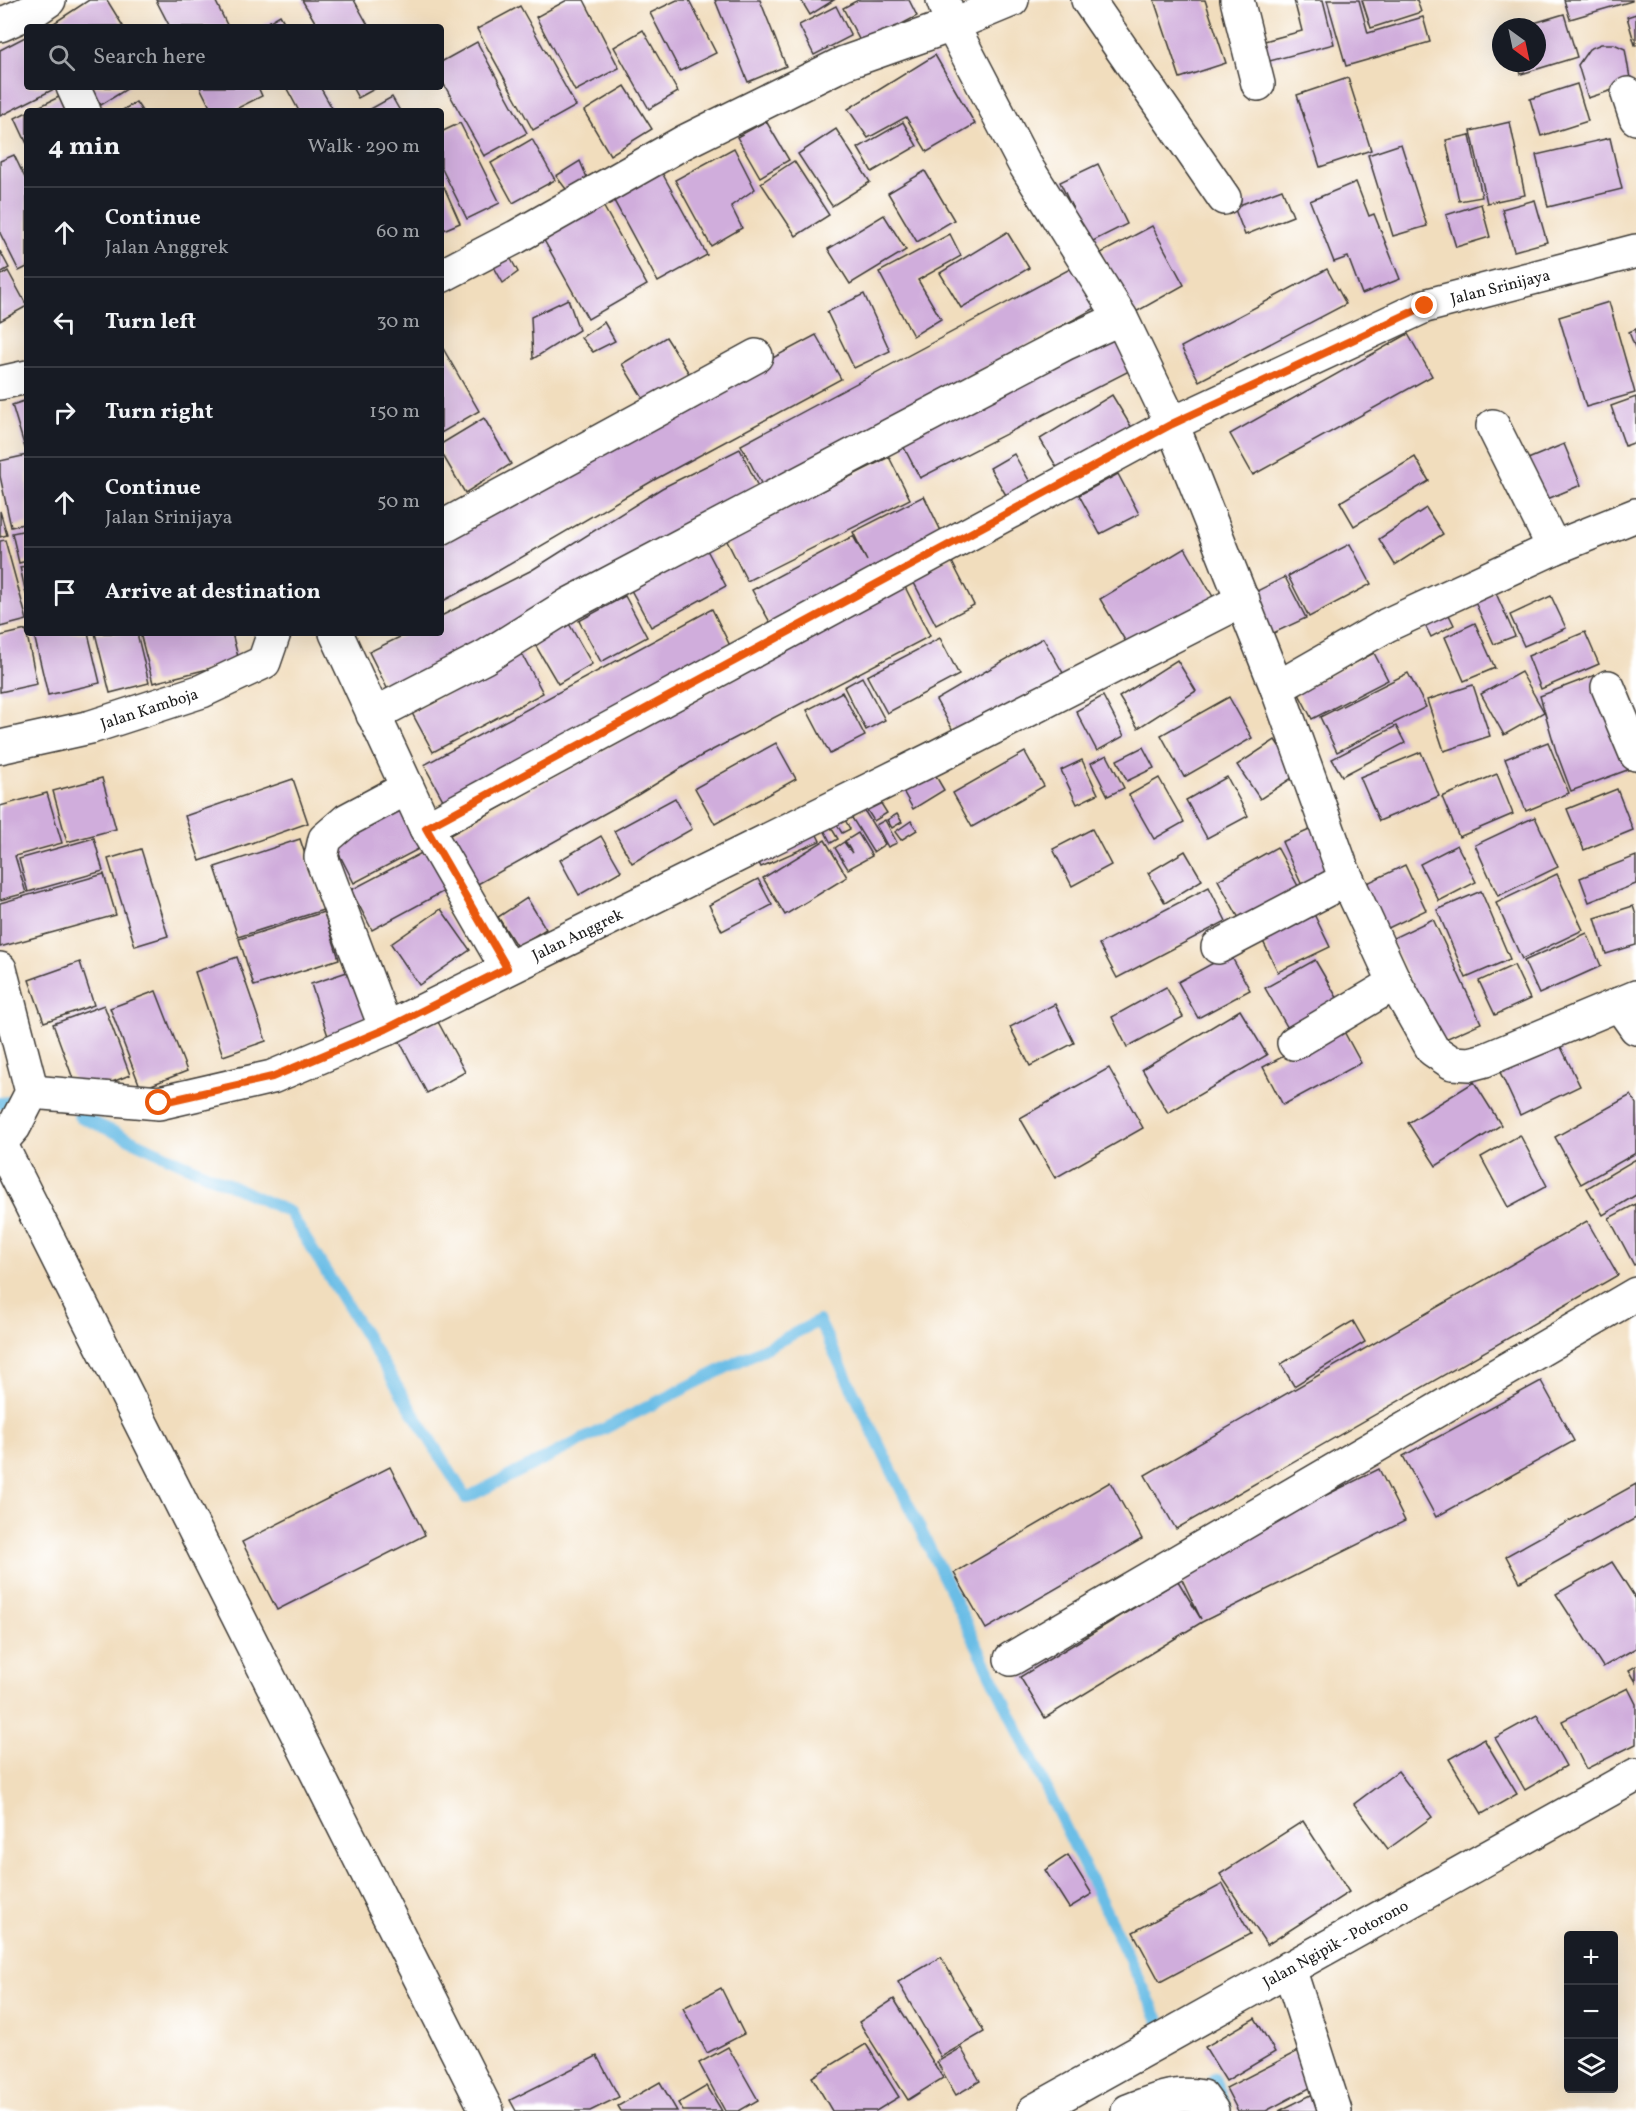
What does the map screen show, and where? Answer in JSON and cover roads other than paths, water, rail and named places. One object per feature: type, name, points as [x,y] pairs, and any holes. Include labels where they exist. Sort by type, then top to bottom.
[{"type":"street","points":[[444,274],[516,237],[684,142],[947,13],[1012,0]]},
{"type":"street","points":[[1088,0],[1224,198]]},
{"type":"street","points":[[1237,0],[1258,84]]},
{"type":"street","points":[[0,24],[43,12]]},
{"type":"street","points":[[947,13],[1024,164],[1121,318],[1172,424],[1277,688],[1347,879],[1395,983],[1433,1050],[1452,1063],[1470,1064],[1631,1010]]},
{"type":"street","points":[[74,90],[83,108]]},
{"type":"street","name":"Jalan Srinijaya","points":[[426,828],[1172,424],[1425,306],[1636,251]]},
{"type":"street","points":[[373,715],[485,657],[570,604],[1066,343],[1121,318]]},
{"type":"street","points":[[444,526],[756,356]]},
{"type":"street","points":[[0,383],[24,378]]},
{"type":"street","points":[[1493,426],[1554,548]]},
{"type":"street","points":[[1277,688],[1387,625],[1554,548],[1636,515]]},
{"type":"street","name":"Jalan Anggrek","points":[[32,1092],[159,1103],[272,1077],[386,1029],[936,757],[1243,600]]},
{"type":"street","name":"Jalan Kamboja","points":[[0,747],[91,727],[202,692],[264,662],[273,636]]},
{"type":"street","points":[[337,636],[426,828],[507,968]]},
{"type":"street","points":[[1608,687],[1636,754]]},
{"type":"street","points":[[386,1029],[321,857],[325,839],[347,819],[407,788]]},
{"type":"street","points":[[1218,947],[1347,879]]},
{"type":"street","points":[[0,969],[32,1092],[14,1127],[0,1143],[487,2111]]},
{"type":"street","points":[[1294,1042],[1395,983]]},
{"type":"street","points":[[1011,1659],[1636,1294]]},
{"type":"street","name":"Jalan Ngipik - Potorono","points":[[1034,2111],[1636,1775]]},
{"type":"street","points":[[1289,1968],[1335,2111]]},
{"type":"street","points":[[1128,2111],[1168,2096],[1185,2094],[1202,2097],[1212,2111]]},
{"type":"waterway","points":[[0,1103],[10,1102]]},
{"type":"waterway","points":[[79,1116],[289,1212],[466,1498],[819,1321],[1160,2022]]},
{"type":"waterway","points":[[1214,2078],[1225,2107]]}]
